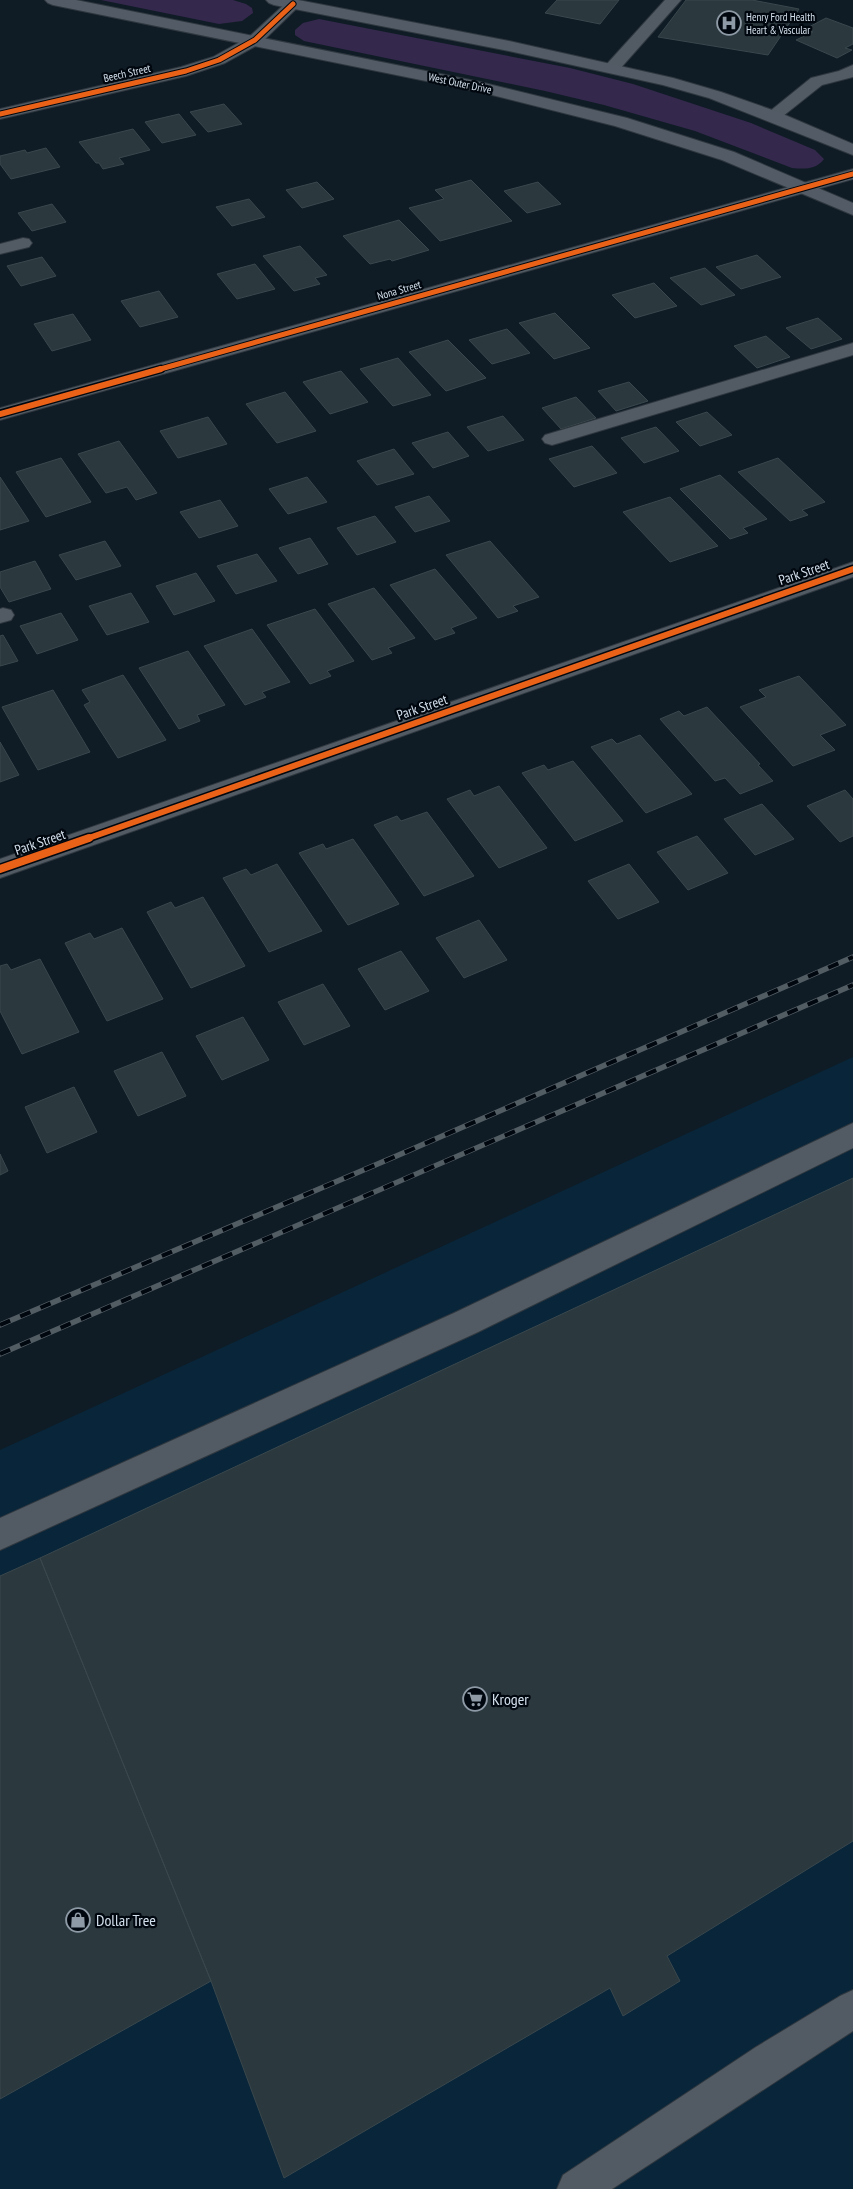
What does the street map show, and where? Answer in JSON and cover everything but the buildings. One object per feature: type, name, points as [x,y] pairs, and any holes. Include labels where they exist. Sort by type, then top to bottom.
[{"type":"main road","name":"West Outer Drive","points":[[53,0],[480,87],[621,122],[728,156],[853,210]]},
{"type":"main road","points":[[274,0],[510,46],[668,81],[772,116],[853,150]]},
{"type":"street","points":[[612,68],[672,0]]},
{"type":"street","name":"Beech Street","points":[[0,114],[186,71],[219,60],[255,40],[293,4]]},
{"type":"street","points":[[772,116],[818,80],[850,75]]},
{"type":"street","name":"Nona Street","points":[[0,414],[853,174]]},
{"type":"street","points":[[0,249],[23,243]]},
{"type":"street","points":[[552,439],[853,349]]},
{"type":"street","name":"Park Street","points":[[0,869],[853,568]]},
{"type":"street","points":[[0,1534],[465,1323],[853,1135]]},
{"type":"street","points":[[577,2189],[770,2061],[853,2009]]},
{"type":"shaded area","points":[[101,0],[233,0],[246,4],[252,8],[253,13],[242,21],[219,24]]},
{"type":"shaded area","points":[[319,19],[570,68],[633,84],[751,123],[815,150],[824,159],[814,167],[792,168],[695,131],[604,105],[304,41],[295,35],[295,30],[303,23]]},
{"type":"shaded area","name":"Kroger","points":[[853,1057],[853,2189],[0,2189],[0,1450]]},
{"type":"railway","points":[[0,1325],[401,1154],[853,957]]},
{"type":"railway","points":[[0,1354],[853,985]]},
{"type":"cycle path","points":[[0,114],[186,71],[219,60],[255,40],[293,4]]},
{"type":"cycle path","points":[[0,414],[853,174]]},
{"type":"cycle path","points":[[0,869],[853,569]]},
{"type":"place","name":"Henry Ford Health Heart & Vascular","points":[[729,23]]},
{"type":"place","name":"Kroger","points":[[475,1699]]},
{"type":"place","name":"Dollar Tree","points":[[78,1920]]}]
